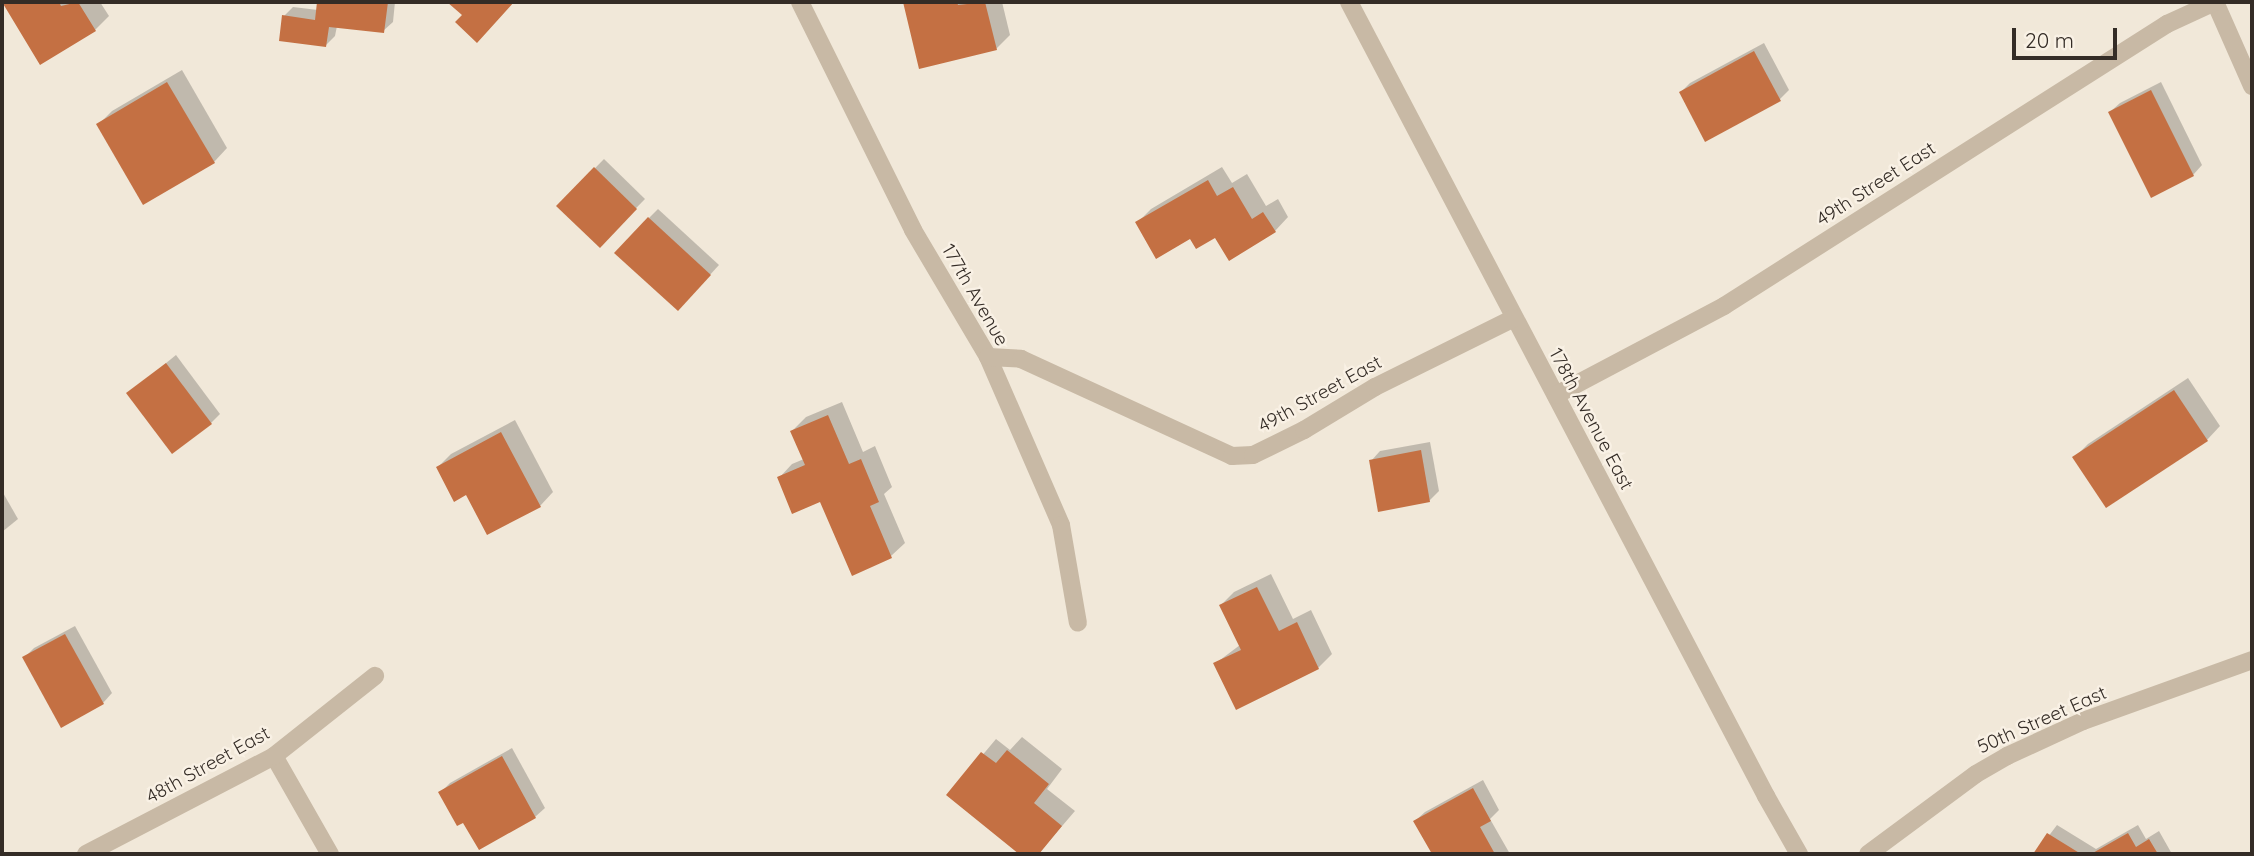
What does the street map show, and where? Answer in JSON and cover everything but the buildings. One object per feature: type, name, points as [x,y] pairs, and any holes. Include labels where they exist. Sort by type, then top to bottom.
[{"type":"street","name":"177th Avenue","points":[[800,2],[913,230],[988,357],[1061,525],[1078,623]]},
{"type":"street","name":"178th Avenue East","points":[[1349,2],[1759,784],[1799,854]]},
{"type":"street","name":"49th Street East","points":[[1556,395],[1724,306],[2167,24],[2215,2]]},
{"type":"street","points":[[2215,2],[2252,86]]},
{"type":"street","name":"49th Street East","points":[[988,357],[1021,359],[1232,456],[1253,454],[1304,430],[1376,387],[1514,318]]},
{"type":"street","name":"50th Street East","points":[[1868,854],[1976,774],[2007,757],[2083,721],[2252,660]]},
{"type":"street","name":"48th Street East","points":[[86,854],[274,755],[375,676]]},
{"type":"street","points":[[274,755],[330,854]]}]
